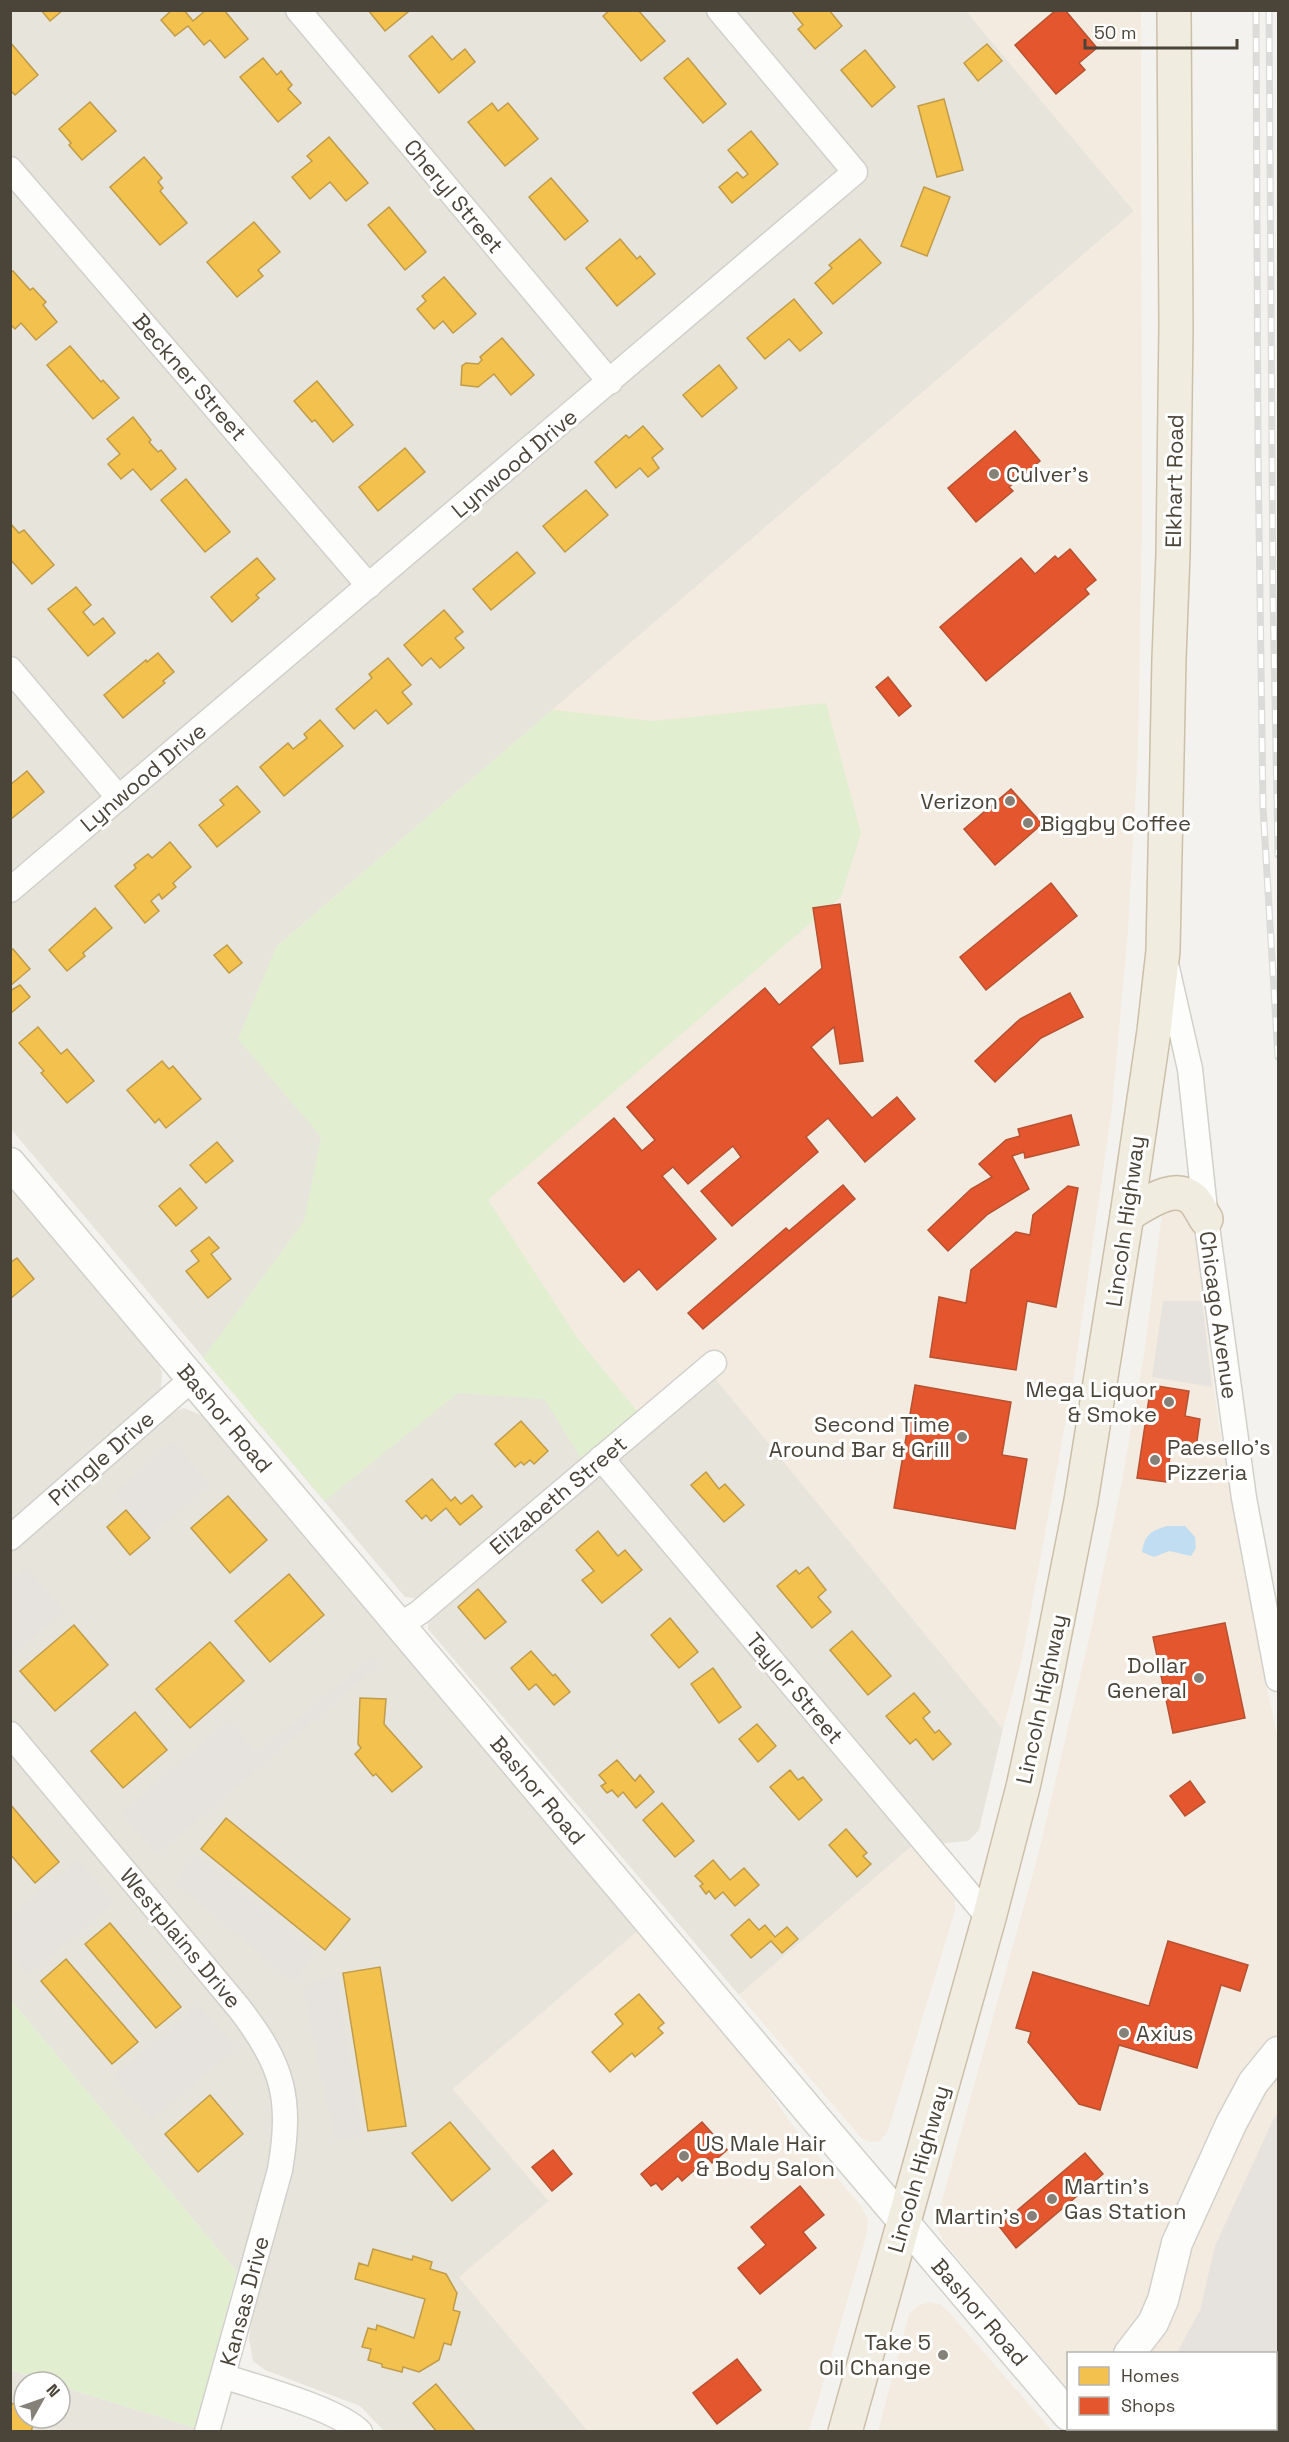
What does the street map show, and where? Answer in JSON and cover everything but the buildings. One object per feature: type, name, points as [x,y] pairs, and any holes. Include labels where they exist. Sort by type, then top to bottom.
[{"type":"highway","name":"Elkhart Road","points":[[1164,951],[1176,327],[1173,10]]},
{"type":"highway","name":"Lincoln Highway","points":[[845,2432],[902,2221],[989,1918],[1023,1787],[1052,1654],[1081,1501],[1127,1215],[1164,951]]},
{"type":"highway","points":[[1127,1215],[1175,1192],[1192,1198],[1206,1219]]},
{"type":"street","name":"Cheryl Street","points":[[298,10],[610,381]]},
{"type":"street","name":"Lynwood Drive","points":[[10,890],[855,172],[719,10]]},
{"type":"street","name":"Beckner Street","points":[[10,169],[369,586]]},
{"type":"street","points":[[10,669],[119,798]]},
{"type":"street","name":"Chicago Avenue","points":[[1164,951],[1190,1069],[1206,1219],[1244,1498],[1278,1679]]},
{"type":"street","name":"Bashor Road","points":[[10,1163],[902,2221],[1067,2412]]},
{"type":"street","name":"Elizabeth Street","points":[[400,1625],[420,1612],[714,1363]]},
{"type":"street","name":"Pringle Drive","points":[[10,1538],[192,1379]]},
{"type":"street","name":"Taylor Street","points":[[601,1458],[989,1918]]},
{"type":"street","name":"Westplains Drive","points":[[10,1734],[260,2035],[276,2066],[285,2102],[286,2132],[280,2170]]},
{"type":"street","points":[[1131,2352],[1153,2323],[1163,2300],[1177,2243],[1231,2124],[1253,2083],[1278,2052]]},
{"type":"street","name":"Kansas Drive","points":[[207,2432],[280,2170]]},
{"type":"street","points":[[223,2376],[323,2410],[353,2425],[360,2432]]},
{"type":"shaded area","points":[[10,11],[966,11],[1134,211],[276,947],[578,1339],[638,1412],[419,1599],[405,1597],[11,1129]]},
{"type":"shaded area","points":[[966,11],[1141,11],[1142,526],[1138,750],[1128,931],[1112,1108],[1073,1382],[1022,1658],[1003,1729],[715,1378],[638,1412],[578,1339],[276,947],[1134,211]]},
{"type":"shaded area","points":[[10,1186],[155,1357],[162,1372],[161,1388],[98,1461],[173,1412],[184,1408],[203,1416],[639,1930],[453,2089],[549,2201],[460,2278],[588,2431],[384,2431],[360,2406],[265,2370],[253,2361],[249,2339],[268,2215],[237,2272],[11,2000]]},
{"type":"shaded area","points":[[1171,1203],[1193,1219],[1219,1427],[1261,1660],[1278,1739],[1278,2431],[1104,2431],[1102,2430],[1277,2430],[1277,2352],[1067,2352],[1067,2388],[944,2242],[938,2230],[937,2218],[1037,1859],[1090,1634],[1122,1481],[1144,1354],[1162,1214]]},
{"type":"shaded area","points":[[1163,1301],[1202,1301],[1212,1387],[1152,1377]]},
{"type":"shaded area","points":[[715,1378],[1003,1729],[979,1830],[968,1841],[912,1846],[739,1995],[428,1629],[428,1620],[701,1385]]},
{"type":"shaded area","points":[[173,1441],[210,1484],[150,1536],[114,1494]]},
{"type":"shaded area","points":[[27,1568],[64,1611],[11,1656],[11,1582]]},
{"type":"shaded area","points":[[372,1656],[380,1664],[157,1855],[120,1813],[229,1720],[257,1753]]},
{"type":"shaded area","points":[[912,1846],[950,1889],[955,1898],[955,1911],[888,2131],[880,2141],[872,2142],[862,2139],[739,1995]]},
{"type":"shaded area","points":[[196,1854],[316,1953],[294,1983],[174,1882]]},
{"type":"shaded area","points":[[78,1859],[114,1903],[27,1975],[11,1954],[11,1915]]},
{"type":"shaded area","points":[[639,1930],[743,2052],[795,2129],[861,2206],[868,2220],[866,2237],[809,2431],[588,2431],[459,2277],[549,2201],[453,2089]]},
{"type":"shaded area","points":[[336,1976],[363,2136],[335,2141],[303,1989],[320,1979]]},
{"type":"shaded area","points":[[199,2005],[236,2048],[151,2120],[113,2076]]},
{"type":"shaded area","points":[[1278,2113],[1278,2431],[1152,2431],[1277,2430],[1277,2352],[1178,2352],[1200,2310],[1215,2246]]},
{"type":"shaded area","points":[[929,2302],[940,2304],[948,2311],[1052,2431],[878,2431],[909,2314],[917,2306]]},
{"type":"shaded area","points":[[10,2370],[12,2371],[12,2430],[72,2430],[72,2390],[195,2428],[194,2431],[11,2431]]},
{"type":"green space","points":[[826,703],[861,833],[841,897],[488,1200],[578,1339],[638,1412],[582,1460],[544,1399],[458,1393],[325,1501],[203,1358],[304,1221],[321,1137],[238,1039],[276,947],[552,710],[654,721]]},
{"type":"green space","points":[[11,2000],[237,2272],[195,2428],[72,2390],[72,2370],[11,2370]]},
{"type":"water","points":[[1167,1526],[1185,1526],[1195,1537],[1196,1548],[1191,1556],[1169,1551],[1154,1557],[1142,1552],[1150,1534]]},
{"type":"railway","points":[[1256,10],[1258,452],[1263,807],[1278,1057]]},
{"type":"railway","points":[[1269,10],[1273,598],[1278,855]]},
{"type":"place","name":"Culver's","points":[[994,474]]},
{"type":"place","name":"Verizon","points":[[1010,801]]},
{"type":"place","name":"Biggby Coffee","points":[[1028,823]]},
{"type":"place","name":"Mega Liquor & Smoke","points":[[1169,1402]]},
{"type":"place","name":"Second Time Around Bar & Grill","points":[[962,1437]]},
{"type":"place","name":"Paesello's Pizzeria","points":[[1155,1460]]},
{"type":"place","name":"Dollar General","points":[[1199,1678]]},
{"type":"place","name":"Axius","points":[[1124,2033]]},
{"type":"place","name":"US Male Hair & Body Salon","points":[[684,2156]]},
{"type":"place","name":"Martin's Gas Station","points":[[1052,2199]]},
{"type":"place","name":"Martin's","points":[[1032,2216]]},
{"type":"place","name":"Take 5 Oil Change","points":[[943,2355]]}]
